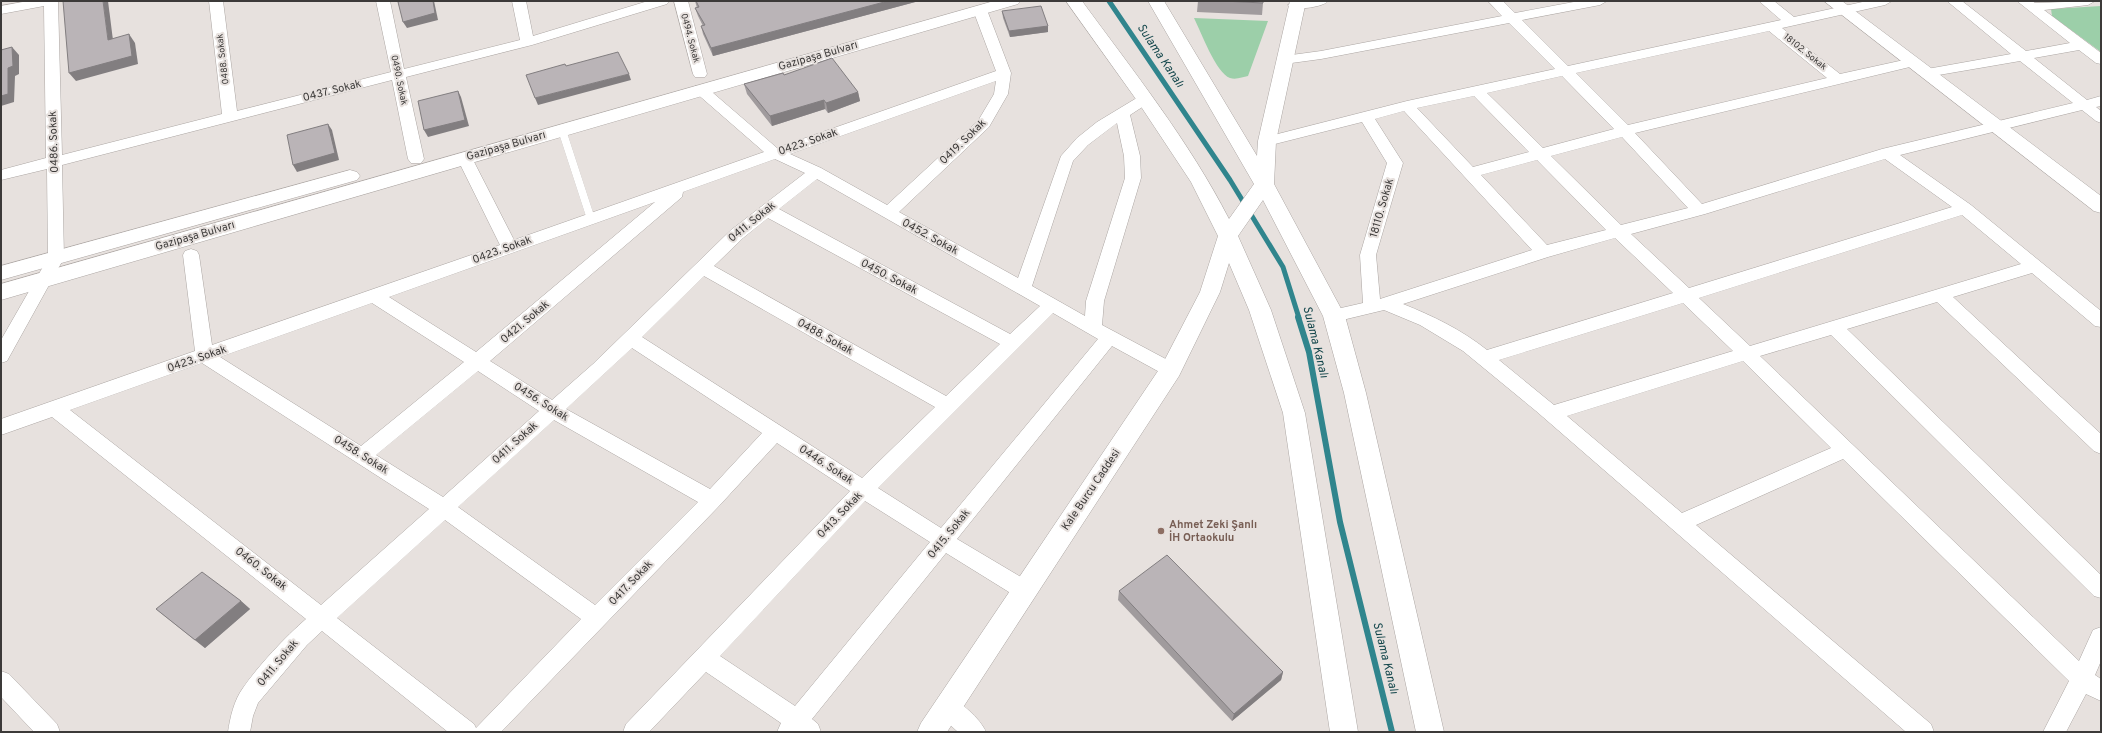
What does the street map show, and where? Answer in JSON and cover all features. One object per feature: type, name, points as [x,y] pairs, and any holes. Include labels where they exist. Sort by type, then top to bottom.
[{"type":"street","points":[[1,10],[50,1]]},
{"type":"street","name":"0486. Sokak","points":[[50,1],[55,160],[56,258]]},
{"type":"street","name":"0488. Sokak","points":[[216,1],[230,116]]},
{"type":"street","name":"0490. Sokak","points":[[382,1],[416,159]]},
{"type":"street","points":[[519,1],[528,42]]},
{"type":"street","name":"0437. Sokak","points":[[1,175],[55,160],[528,42],[662,1]]},
{"type":"street","name":"0494. Sokak","points":[[681,1],[700,82]]},
{"type":"street","name":"Gazipaşa Bulvarı","points":[[1,292],[562,130],[700,82],[961,1]]},
{"type":"street","name":"Gazipaşa Bulvarı","points":[[1,273],[269,197],[416,159],[624,99],[700,82],[1012,1]]},
{"type":"street","points":[[1074,1],[1145,99],[1200,181],[1228,236],[1260,310],[1294,413],[1344,732]]},
{"type":"street","points":[[1156,1],[1264,184],[1334,316],[1355,394],[1430,732]]},
{"type":"street","points":[[1264,184],[1266,142],[1297,3],[1321,1]]},
{"type":"street","points":[[1495,1],[1624,130],[1700,210]]},
{"type":"street","points":[[1284,60],[1321,55],[1600,1]]},
{"type":"street","name":"18102. Sokak","points":[[1766,1],[1792,22]]},
{"type":"street","points":[[1266,142],[1407,106],[1792,22],[1838,6],[1885,1]]},
{"type":"street","points":[[1954,1],[2024,55],[2101,118]]},
{"type":"street","points":[[2028,4],[2088,1]]},
{"type":"street","points":[[2028,4],[2101,60]]},
{"type":"street","points":[[1838,6],[1998,126],[2101,206]]},
{"type":"street","name":"0419. Sokak","points":[[888,212],[984,124],[1001,94],[1004,73],[980,10]]},
{"type":"street","name":"18102. Sokak","points":[[1772,26],[1837,79]]},
{"type":"street","points":[[1927,73],[2083,45]]},
{"type":"street","points":[[1469,173],[1624,130],[1913,62]]},
{"type":"street","name":"0423. Sokak","points":[[1,427],[1004,73]]},
{"type":"street","name":"0452. Sokak","points":[[700,82],[774,153],[816,172],[1023,289],[1171,370]]},
{"type":"street","points":[[1477,91],[1617,231],[1687,296],[2082,679],[2101,692]]},
{"type":"street","points":[[1023,289],[1066,160],[1074,149],[1087,136],[1145,99]]},
{"type":"street","points":[[1334,316],[1379,306],[1544,252],[1617,231],[1700,210],[1887,153],[2101,101]]},
{"type":"street","points":[[1407,106],[1544,252]]},
{"type":"street","points":[[1101,332],[1095,301],[1133,178],[1132,156],[1122,113]]},
{"type":"street","name":"18110. Sokak","points":[[1366,116],[1395,163],[1368,255],[1379,306]]},
{"type":"street","points":[[1887,153],[1965,209],[2101,321]]},
{"type":"street","points":[[465,158],[510,248]]},
{"type":"street","name":"0411. Sokak","points":[[239,732],[242,716],[250,696],[299,638],[552,410],[630,338],[737,234],[816,172]]},
{"type":"street","name":"Kale Burcu Caddesi","points":[[931,732],[1171,370],[1210,292],[1228,236],[1264,184]]},
{"type":"street","name":"0421. Sokak","points":[[362,456],[478,362],[685,185]]},
{"type":"street","points":[[1484,358],[1965,209]]},
{"type":"street","name":"0450. Sokak","points":[[767,210],[1012,343]]},
{"type":"street","points":[[191,255],[205,356]]},
{"type":"street","points":[[1,356],[56,258]]},
{"type":"street","points":[[1551,413],[2035,266]]},
{"type":"street","name":"0488. Sokak","points":[[702,267],[948,406]]},
{"type":"street","points":[[1940,294],[2101,446]]},
{"type":"street","name":"0456. Sokak","points":[[375,296],[552,410],[712,500]]},
{"type":"street","name":"0413. Sokak","points":[[634,732],[864,490],[1051,304]]},
{"type":"street","points":[[1379,306],[1426,320],[1468,346],[1484,358],[1551,413],[1922,732]]},
{"type":"street","points":[[1834,327],[2101,589]]},
{"type":"street","name":"0415. Sokak","points":[[798,728],[944,541],[1101,332]]},
{"type":"street","name":"0446. Sokak","points":[[630,338],[864,490],[1024,590]]},
{"type":"street","name":"0458. Sokak","points":[[205,356],[444,508],[597,618]]},
{"type":"street","name":"0460. Sokak","points":[[54,408],[322,617],[466,732]]},
{"type":"street","name":"0417. Sokak","points":[[485,732],[712,500],[775,432]]},
{"type":"street","points":[[1679,524],[1845,450]]},
{"type":"street","points":[[2054,732],[2082,679],[2101,637]]},
{"type":"street","points":[[704,658],[798,728]]},
{"type":"street","points":[[1,681],[48,732]]},
{"type":"street","points":[[947,707],[976,732]]},
{"type":"lane","points":[[562,130],[591,219]]},
{"type":"green space","points":[[2101,6],[2101,52],[2052,16],[2051,9]]},
{"type":"green space","points":[[1194,18],[1268,21],[1248,76],[1232,79],[1225,75],[1214,61]]},
{"type":"building","points":[[63,1],[103,1],[108,40],[129,34],[132,56],[69,73]]},
{"type":"building","points":[[433,1],[435,13],[403,22],[398,2]]},
{"type":"building","points":[[696,1],[888,1],[711,48],[701,26],[705,25],[695,8],[699,7]]},
{"type":"building","points":[[1223,1],[1263,1],[1263,3]]},
{"type":"building","points":[[1041,6],[1048,26],[1009,31],[1002,11]]},
{"type":"building","points":[[12,47],[13,66],[8,68],[8,94],[1,96],[1,50]]},
{"type":"building","points":[[618,52],[629,74],[535,98],[526,75],[565,64],[566,66]]},
{"type":"building","points":[[832,58],[858,92],[826,103],[824,100],[770,116],[744,84],[783,73],[784,75]]},
{"type":"building","points":[[458,91],[465,120],[424,130],[418,101]]},
{"type":"building","points":[[328,124],[335,153],[293,165],[287,135]]},
{"type":"building","points":[[1167,555],[1283,672],[1234,714],[1119,591]]},
{"type":"building","points":[[202,572],[241,601],[195,640],[156,609]]},
{"type":"waterway","name":"Sulama Kanalı","points":[[1109,1],[1230,180],[1283,267],[1299,318]]},
{"type":"waterway","name":"Sulama Kanalı","points":[[1298,317],[1309,352],[1340,522],[1392,732]]},
{"type":"place","name":"Ahmet Zeki Şanlı İH Ortaokulu","points":[[1161,531]]}]
